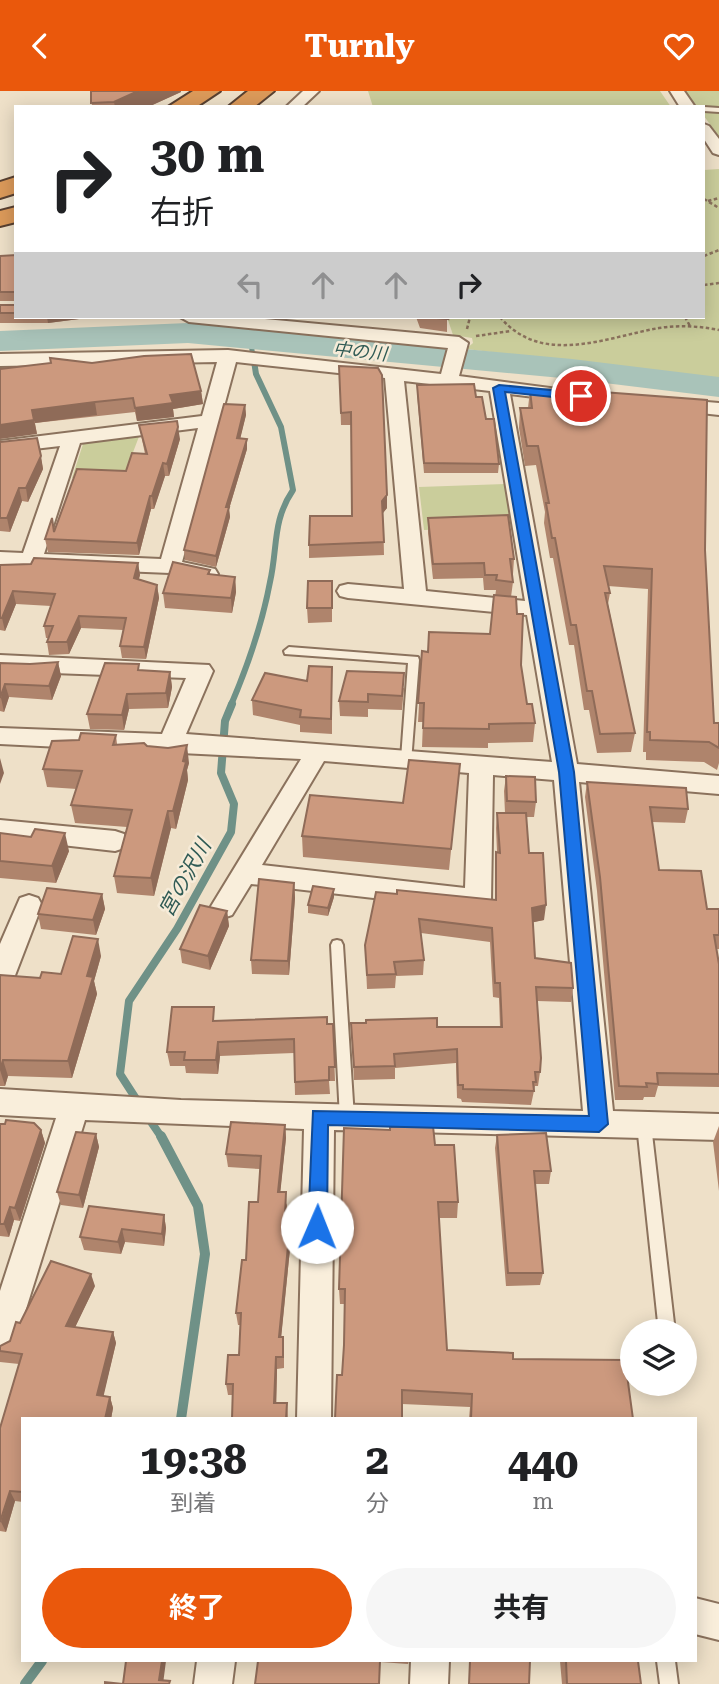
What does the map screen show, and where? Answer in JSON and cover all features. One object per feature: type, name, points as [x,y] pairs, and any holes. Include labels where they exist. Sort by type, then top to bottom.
[{"type":"highway","points":[[185,105],[236,91]]},
{"type":"highway","points":[[242,105],[263,91]]},
{"type":"highway","points":[[271,105],[289,91]]},
{"type":"street","points":[[295,105],[312,91]]},
{"type":"street","points":[[705,130],[719,150]]},
{"type":"street","points":[[229,319],[289,322],[459,344],[449,377]]},
{"type":"street","points":[[170,566],[209,421],[231,356]]},
{"type":"street","points":[[0,360],[231,356],[394,375],[449,377],[499,388],[581,396]]},
{"type":"street","points":[[394,375],[416,598]]},
{"type":"street","points":[[499,388],[566,772],[599,1124]]},
{"type":"street","points":[[650,403],[719,409]]},
{"type":"street","points":[[0,447],[209,421]]},
{"type":"street","points":[[31,560],[72,438]]},
{"type":"street","points":[[0,559],[170,566],[226,578]]},
{"type":"street","points":[[348,591],[538,608]]},
{"type":"street","points":[[0,663],[201,671],[182,744]]},
{"type":"street","points":[[0,736],[240,745],[719,785]]},
{"type":"street","points":[[223,908],[318,751]]},
{"type":"street","points":[[244,873],[478,900],[481,765]]},
{"type":"street","points":[[0,829],[115,841]]},
{"type":"street","points":[[0,978],[29,905]]},
{"type":"street","points":[[0,1102],[181,1113],[719,1127]]},
{"type":"street","points":[[0,1341],[74,1108]]},
{"type":"street","points":[[314,1417],[333,1117]]},
{"type":"street","points":[[697,1616],[719,1622]]},
{"type":"street","points":[[213,1684],[216,1662]]},
{"type":"street","points":[[429,1684],[430,1662]]},
{"type":"lane","points":[[289,651],[414,660],[407,759]]},
{"type":"lane","points":[[333,1117],[337,945]]},
{"type":"lane","points":[[644,1125],[666,1319]]},
{"type":"lane","points":[[666,1662],[669,1684]]},
{"type":"path","points":[[705,200],[719,198]]},
{"type":"path","points":[[705,200],[719,208]]},
{"type":"path","points":[[502,319],[511,331]]},
{"type":"path","points":[[686,319],[690,327]]},
{"type":"path","points":[[459,344],[478,335],[511,331],[545,342],[579,343],[607,342],[658,328],[719,330]]},
{"type":"green space","points":[[368,91],[660,91],[670,105],[372,105]]},
{"type":"green space","points":[[685,91],[719,91],[719,137],[705,117],[705,105],[696,105]]},
{"type":"green space","points":[[719,169],[719,379],[466,349],[473,343],[472,338],[453,335],[448,319],[705,319],[705,170]]},
{"type":"green space","points":[[140,434],[122,481],[72,478],[84,441]]},
{"type":"green space","points":[[505,484],[512,527],[424,530],[419,487]]},
{"type":"building","points":[[91,91],[138,91],[114,102],[91,103]]},
{"type":"building","points":[[14,255],[14,292],[0,292],[0,256]]},
{"type":"building","points":[[0,305],[14,305],[14,313],[0,313]]},
{"type":"building","points":[[191,354],[201,391],[170,395],[173,403],[135,408],[133,398],[32,410],[34,420],[0,425],[0,369],[51,363],[50,358],[92,363],[144,356]]},
{"type":"building","points":[[339,366],[378,368],[382,375],[387,495],[382,501],[384,542],[309,545],[310,516],[352,516],[351,412],[341,413]]},
{"type":"building","points":[[474,384],[476,397],[482,397],[486,419],[494,419],[499,464],[424,463],[417,385]]},
{"type":"building","points":[[563,389],[707,400],[705,550],[714,723],[719,723],[719,748],[709,742],[650,740],[650,732],[647,732],[652,569],[604,566],[610,593],[605,593],[635,733],[600,734],[592,691],[587,691],[576,625],[571,625],[555,538],[552,538],[546,503],[549,503],[538,446],[527,446],[520,408],[532,408],[530,390]]},
{"type":"building","points":[[224,404],[245,405],[237,438],[247,439],[226,507],[229,507],[216,556],[184,550]]},
{"type":"building","points":[[177,421],[178,427],[167,464],[163,463],[150,496],[137,543],[45,539],[52,518],[54,532],[77,469],[126,471],[132,453],[147,454],[139,425]]},
{"type":"building","points":[[37,438],[41,456],[26,488],[19,488],[7,518],[0,518],[0,442]]},
{"type":"building","points":[[508,515],[514,559],[510,559],[513,582],[496,580],[497,575],[485,575],[484,563],[433,564],[428,518]]},
{"type":"building","points":[[34,558],[138,563],[134,578],[157,585],[144,647],[120,646],[126,618],[79,616],[67,642],[47,642],[53,626],[44,626],[55,594],[13,591],[0,618],[0,565],[31,564]]},
{"type":"building","points":[[173,562],[210,570],[208,574],[235,577],[231,598],[163,593]]},
{"type":"building","points":[[308,581],[332,581],[332,608],[307,608]]},
{"type":"building","points":[[494,595],[516,597],[517,614],[523,614],[521,665],[527,704],[532,704],[535,723],[489,724],[489,729],[423,728],[424,703],[418,703],[422,651],[428,652],[429,632],[490,634]]},
{"type":"building","points":[[58,662],[49,686],[5,684],[0,698],[0,663]]},
{"type":"building","points":[[105,663],[139,664],[138,670],[170,672],[166,693],[127,694],[122,715],[87,714]]},
{"type":"building","points":[[309,666],[332,667],[331,719],[300,717],[301,710],[252,700],[265,673],[307,681]]},
{"type":"building","points":[[347,671],[404,673],[402,696],[368,694],[368,702],[339,701]]},
{"type":"building","points":[[81,733],[116,735],[113,745],[144,743],[147,746],[168,748],[187,745],[183,761],[186,762],[173,811],[168,811],[151,878],[114,876],[132,810],[71,805],[82,771],[43,769],[52,741],[79,740]]},
{"type":"building","points":[[409,760],[460,764],[451,849],[302,836],[310,795],[403,803]]},
{"type":"building","points":[[506,776],[535,777],[536,802],[507,801]]},
{"type":"building","points":[[587,782],[686,788],[688,809],[650,807],[659,870],[701,871],[707,909],[719,909],[719,935],[714,935],[719,964],[719,1074],[657,1073],[658,1084],[646,1083],[647,1087],[619,1086],[600,877]]},
{"type":"building","points":[[497,813],[526,813],[529,853],[543,853],[546,905],[532,908],[535,958],[571,963],[573,988],[536,987],[541,1058],[540,1072],[535,1072],[534,1091],[463,1089],[463,1085],[458,1085],[457,1049],[394,1054],[395,1066],[354,1067],[351,1023],[366,1023],[366,1020],[437,1018],[437,1027],[502,1027],[500,983],[495,983],[492,928],[419,919],[424,960],[394,962],[396,974],[367,975],[365,945],[376,892],[397,894],[397,890],[496,900],[496,852],[500,853]]},
{"type":"building","points":[[35,829],[65,833],[52,866],[0,861],[0,833],[31,837]]},
{"type":"building","points":[[259,879],[294,883],[288,961],[251,960]]},
{"type":"building","points":[[313,886],[334,889],[328,908],[308,905]]},
{"type":"building","points":[[47,888],[102,894],[93,920],[38,914]]},
{"type":"building","points":[[200,905],[227,911],[208,956],[180,949]]},
{"type":"building","points":[[73,936],[98,939],[87,976],[93,977],[68,1061],[3,1060],[0,1070],[0,975],[40,978],[42,972],[61,974]]},
{"type":"building","points":[[172,1007],[214,1007],[213,1021],[327,1017],[327,1024],[333,1024],[335,1067],[329,1067],[329,1080],[295,1082],[294,1039],[218,1042],[216,1060],[184,1060],[185,1052],[167,1052]]},
{"type":"building","points":[[6,1120],[34,1123],[41,1130],[15,1208],[10,1207],[4,1224],[0,1224],[0,1124],[5,1124]]},
{"type":"building","points":[[231,1122],[285,1125],[278,1192],[286,1192],[285,1216],[291,1216],[279,1337],[283,1337],[283,1357],[276,1357],[274,1403],[287,1403],[286,1417],[232,1417],[233,1384],[226,1384],[228,1355],[239,1355],[241,1313],[236,1313],[242,1260],[246,1260],[249,1202],[258,1202],[261,1156],[226,1154]]},
{"type":"building","points":[[433,1126],[435,1145],[454,1145],[458,1202],[438,1202],[447,1350],[513,1353],[513,1359],[620,1360],[620,1396],[630,1396],[633,1417],[471,1417],[472,1394],[402,1390],[402,1417],[335,1417],[337,1375],[342,1375],[344,1345],[345,1289],[339,1289],[344,1128],[390,1130],[390,1127]]},
{"type":"building","points":[[76,1132],[96,1134],[79,1195],[57,1192]]},
{"type":"building","points":[[546,1133],[551,1171],[534,1171],[543,1273],[508,1273],[497,1135]]},
{"type":"building","points":[[89,1206],[164,1215],[162,1234],[122,1229],[118,1242],[80,1237]]},
{"type":"building","points":[[51,1261],[91,1274],[66,1326],[113,1332],[97,1395],[110,1397],[105,1417],[21,1417],[21,1492],[10,1491],[0,1522],[0,1428],[22,1354],[0,1351],[0,1346],[10,1341],[16,1322],[20,1323]]},
{"type":"building","points":[[126,1662],[162,1662],[159,1680],[170,1681],[169,1684],[123,1684]]},
{"type":"building","points":[[258,1662],[380,1662],[379,1684],[255,1684]]},
{"type":"building","points":[[470,1662],[530,1662],[529,1684],[469,1684]]},
{"type":"building","points":[[566,1662],[638,1662],[641,1684],[567,1684]]},
{"type":"waterway","name":"中の川","points":[[0,341],[188,333],[572,369],[719,387]]},
{"type":"waterway","name":"宮の沢川","points":[[250,337],[254,363]]},
{"type":"waterway","name":"宮の沢川","points":[[231,705],[259,629],[279,524],[286,501],[293,490],[281,427],[256,374],[254,361]]},
{"type":"waterway","name":"宮の沢川","points":[[140,1105],[120,1074],[129,1001],[177,929],[231,832],[234,804],[221,773],[225,721],[232,704]]},
{"type":"waterway","name":"宮の沢川","points":[[147,1116],[162,1138]]},
{"type":"waterway","name":"宮の沢川","points":[[161,1136],[198,1206],[205,1254],[181,1417]]},
{"type":"waterway","name":"宮の沢川","points":[[25,1684],[41,1662]]},
{"type":"route","points":[[317,1227],[319,1117],[599,1124],[566,772],[499,388],[581,396]]}]
